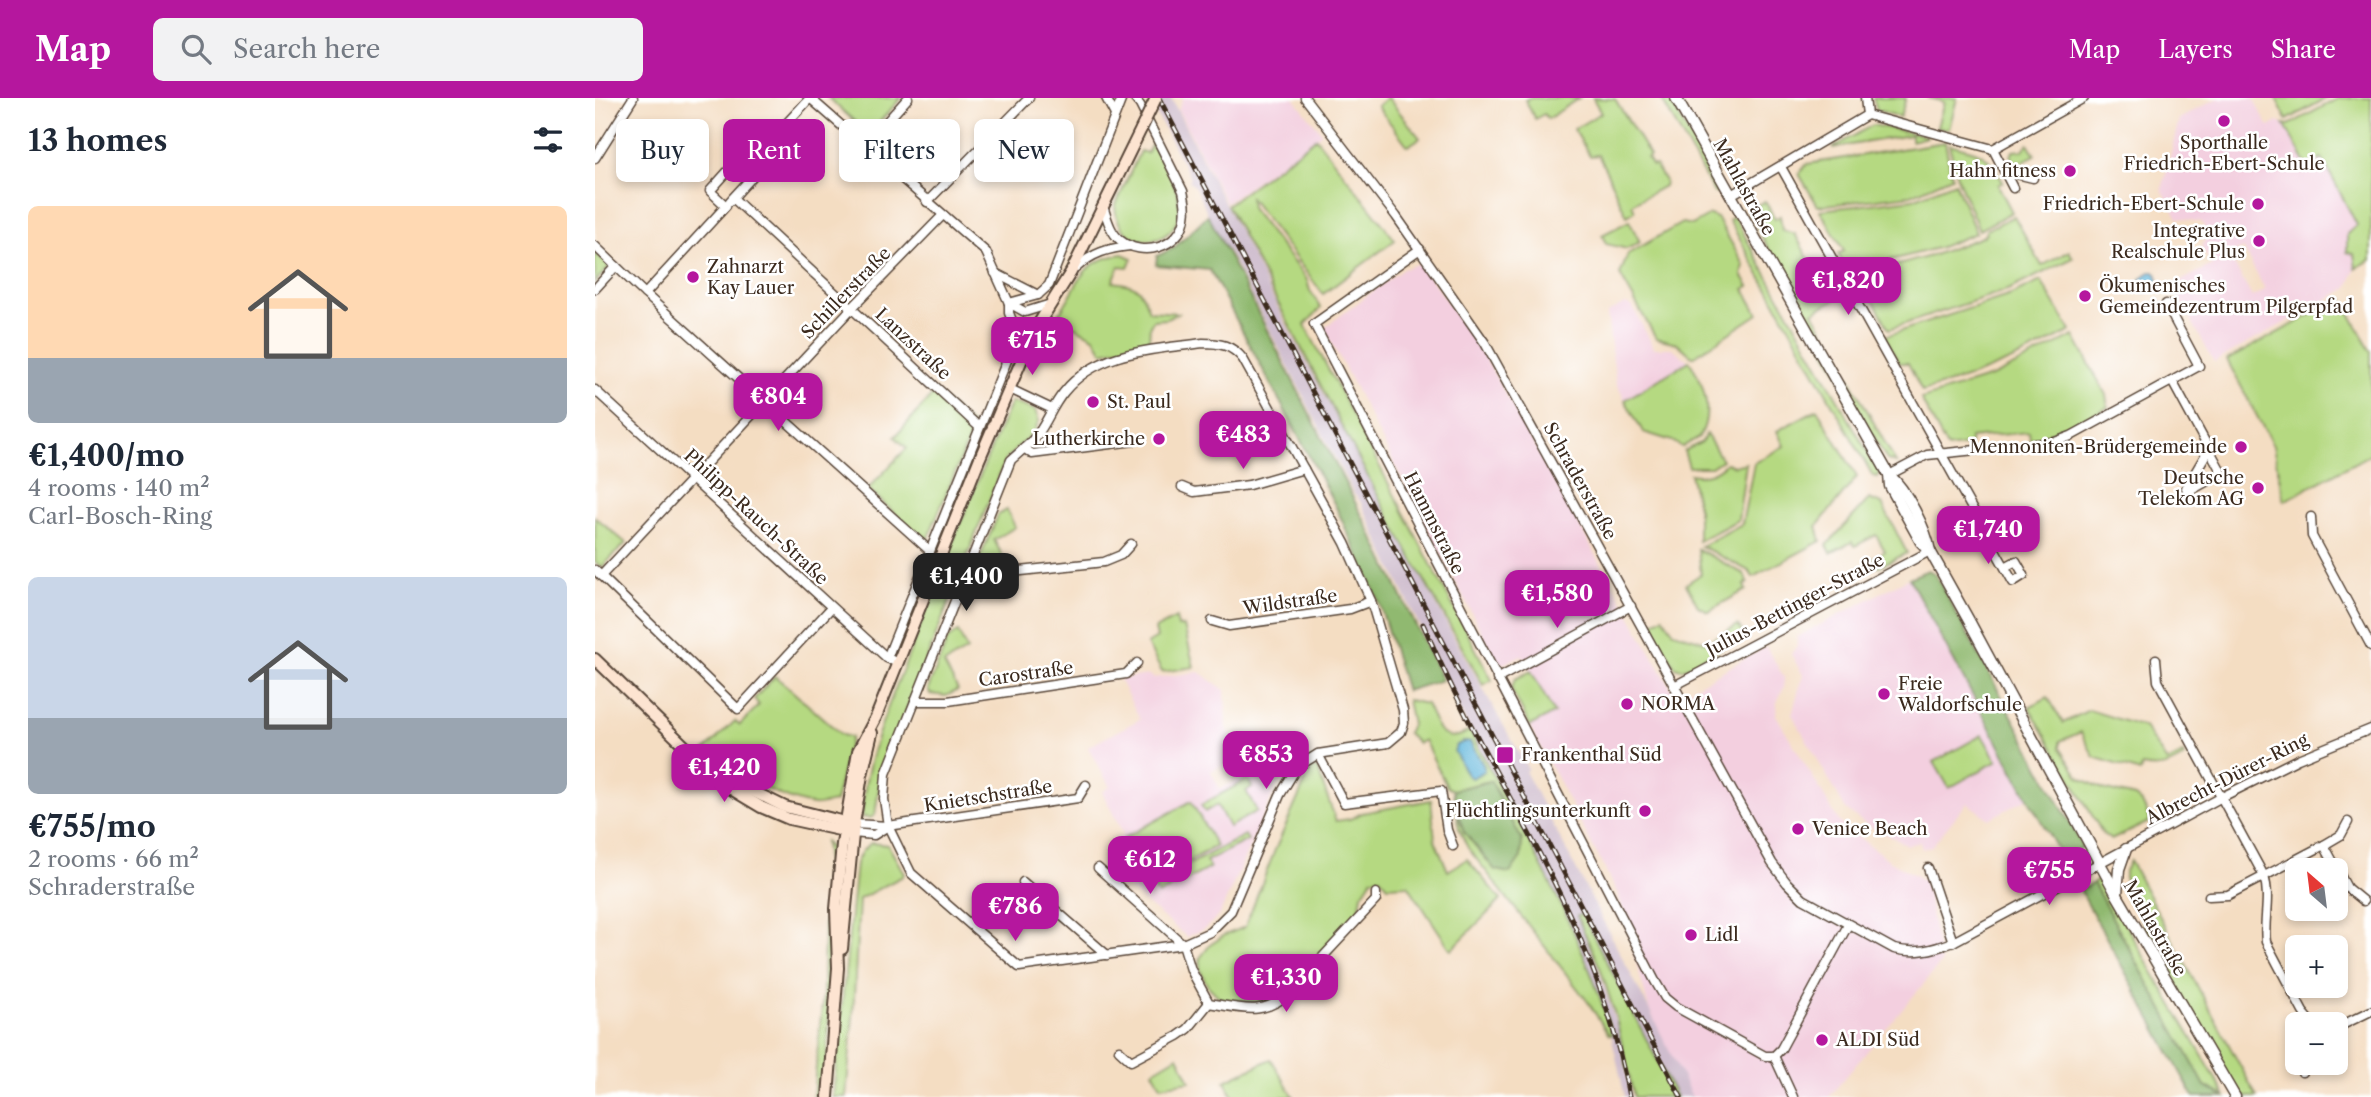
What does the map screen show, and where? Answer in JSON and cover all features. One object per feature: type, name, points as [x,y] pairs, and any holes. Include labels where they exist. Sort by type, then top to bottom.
[{"type":"main road","points":[[828,1097],[838,968],[836,909],[858,751],[876,717],[979,460],[1037,326],[1071,272],[1156,98]]},
{"type":"main road","points":[[595,659],[726,786],[761,807],[789,819],[849,828]]},
{"type":"street","points":[[595,158],[633,98]]},
{"type":"street","points":[[790,119],[810,98],[839,124]]},
{"type":"street","points":[[890,119],[908,98]]},
{"type":"street","points":[[927,202],[1029,98]]},
{"type":"street","points":[[1106,98],[1115,115]]},
{"type":"street","points":[[1009,303],[1038,295],[1049,285],[1122,98]]},
{"type":"street","points":[[1103,206],[1111,230],[1119,239],[1142,250],[1159,248],[1172,240],[1185,220],[1183,191],[1140,104],[1134,98]]},
{"type":"street","name":"Schraderstraße","points":[[1305,98],[1420,249],[1485,343],[1780,873],[1803,899],[1894,948],[1921,952],[1953,942],[2100,863]]},
{"type":"street","name":"Mahlastraße","points":[[1676,98],[1889,475],[1890,486],[1921,542],[1930,551],[2117,895],[2235,1097]]},
{"type":"street","points":[[1865,98],[1867,115]]},
{"type":"street","points":[[1731,195],[1867,115],[1993,149],[2084,98]]},
{"type":"street","points":[[1993,149],[2013,188]]},
{"type":"street","points":[[1781,167],[2005,567]]},
{"type":"street","points":[[2004,171],[2033,178]]},
{"type":"street","points":[[723,177],[710,191],[726,205]]},
{"type":"street","points":[[645,294],[748,182]]},
{"type":"street","points":[[904,182],[986,252],[1009,303],[1009,313],[1025,353]]},
{"type":"street","name":"Lanzstraße","points":[[733,198],[979,427]]},
{"type":"street","name":"Schillerstraße","points":[[598,573],[692,480],[851,309],[942,216]]},
{"type":"street","points":[[595,246],[930,551]]},
{"type":"street","points":[[1071,272],[1097,253],[1130,246]]},
{"type":"street","name":"Hammstraße","points":[[1420,249],[1314,324],[1665,998],[1676,1007],[1765,1056],[1774,1056]]},
{"type":"street","points":[[595,289],[616,266]]},
{"type":"street","points":[[995,274],[1038,295]]},
{"type":"street","points":[[1009,303],[1025,312],[1053,304]]},
{"type":"street","points":[[1889,475],[1927,454],[2055,442],[2199,366],[2166,304]]},
{"type":"street","points":[[887,658],[1018,333]]},
{"type":"street","points":[[1203,343],[1222,344],[1237,352],[1243,359],[1354,562],[1371,601],[1401,699],[1403,727],[1396,738],[1384,745],[1318,754],[1304,761],[1289,777],[1231,911],[1210,932],[1183,944],[1019,967],[911,873],[888,826],[884,786],[889,765],[1011,460],[1024,448],[1038,435],[1062,393],[1081,375],[1115,357],[1203,343]]},
{"type":"street","points":[[2172,381],[2209,449],[2222,473],[2188,492],[2186,488],[2209,449]]},
{"type":"street","points":[[1010,389],[1052,409]]},
{"type":"street","name":"Philipp-Rauch-Straße","points":[[595,390],[831,608],[887,658],[898,663]]},
{"type":"street","points":[[1024,448],[1032,454],[1134,441]]},
{"type":"street","points":[[1182,487],[1194,492],[1249,485],[1304,469]]},
{"type":"street","points":[[2311,517],[2312,536],[2371,646]]},
{"type":"street","points":[[965,577],[1104,562],[1121,555],[1131,544]]},
{"type":"street","name":"Julius-Bettinger-Straße","points":[[1674,686],[1930,551]]},
{"type":"street","points":[[598,573],[738,709],[831,608]]},
{"type":"street","name":"Wildstraße","points":[[1212,621],[1229,626],[1350,609],[1371,601]]},
{"type":"street","points":[[1497,679],[1631,606]]},
{"type":"street","points":[[2156,659],[2158,681],[2264,876],[2267,892],[2264,929],[2266,942],[2302,1012]]},
{"type":"street","name":"Carostraße","points":[[915,701],[948,701],[1126,674],[1137,663]]},
{"type":"street","name":"Albrecht-Dürer-Ring","points":[[2100,863],[2298,759],[2371,729]]},
{"type":"street","points":[[1318,754],[1344,803],[1441,791],[1447,830],[1453,846]]},
{"type":"street","name":"Knietschstraße","points":[[888,826],[1078,798],[1086,785]]},
{"type":"street","points":[[2209,896],[2228,895],[2324,845],[2341,835],[2348,822]]},
{"type":"street","points":[[849,828],[888,826]]},
{"type":"street","points":[[2324,845],[2347,888],[2363,901]]},
{"type":"street","points":[[2117,895],[2119,869],[2126,849]]},
{"type":"street","points":[[1098,868],[1183,944],[1191,970],[1209,1003]]},
{"type":"street","points":[[1928,868],[1953,942]]},
{"type":"street","points":[[1023,882],[1107,955]]},
{"type":"street","points":[[1209,1003],[1254,1010],[1280,1001],[1376,900],[1376,893]]},
{"type":"street","points":[[1793,1097],[1774,1056],[1781,1049],[1848,925]]},
{"type":"street","points":[[1119,1050],[1131,1061],[1143,1055],[1178,1036],[1209,1003]]},
{"type":"street","points":[[2348,1022],[2371,1011]]},
{"type":"shaded area","points":[[1148,98],[1171,98],[1293,337],[1451,632],[1528,769],[1525,771],[1692,1097],[1676,1097],[1582,915],[1577,917],[1599,971],[1619,1033],[1631,1097],[1625,1097],[1608,1021],[1591,973],[1556,894],[1456,703],[1360,501],[1222,243],[1195,187],[1189,181],[1190,177]]},
{"type":"shaded area","points":[[1183,98],[1294,98],[1322,133],[1226,203],[1178,110]]},
{"type":"shaded area","name":"Friedrich-Ebert-Schule","points":[[2218,98],[2253,98],[2269,127],[2278,122],[2284,124],[2307,165],[2322,158],[2358,226],[2347,234],[2356,268],[2348,288],[2214,362],[2176,292],[2179,282],[2212,265],[2202,247],[2208,233],[2201,222],[2178,218],[2162,190],[2179,119]],"holes":[[[2243,248],[2265,290],[2252,297],[2229,255]]]},
{"type":"shaded area","points":[[1420,263],[1480,349],[1676,697],[1766,647],[1784,677],[1776,715],[1840,823],[1890,861],[1925,881],[1941,963],[1829,1097],[1692,1097],[1684,1083],[1649,1009],[1618,894],[1530,727],[1554,713],[1522,655],[1503,664],[1497,662],[1324,328],[1403,269]]},
{"type":"shaded area","points":[[1625,304],[1632,306],[1654,348],[1672,348],[1689,361],[1625,400],[1616,383],[1607,313]]},
{"type":"shaded area","name":"Freie Waldorfschule","points":[[1909,578],[2028,798],[1989,819],[1967,803],[1932,846],[1922,849],[1920,842],[1908,845],[1865,824],[1846,810],[1792,714],[1803,675],[1791,654],[1797,646],[1797,637]]},
{"type":"shaded area","points":[[1199,672],[1225,690],[1226,727],[1241,756],[1211,771],[1220,789],[1264,767],[1282,764],[1283,771],[1220,914],[1206,928],[1187,937],[1130,890],[1107,845],[1124,835],[1102,792],[1110,787],[1088,747],[1140,719],[1119,679]]},
{"type":"green space","points":[[828,98],[901,98],[882,119],[852,119]]},
{"type":"green space","points":[[1386,98],[1420,138],[1408,146],[1377,106]]},
{"type":"green space","points":[[1579,98],[1548,119],[1544,114],[1535,119],[1525,100]]},
{"type":"green space","points":[[1593,98],[1615,99],[1650,156],[1647,158],[1665,181],[1664,186],[1632,204],[1635,211],[1627,216],[1598,155],[1590,156],[1574,129],[1601,113]]},
{"type":"green space","points":[[1661,98],[1669,98],[1718,189],[1718,194],[1714,193]]},
{"type":"green space","points":[[1873,98],[1906,98],[1900,117],[1877,110]]},
{"type":"green space","points":[[1928,98],[1957,98],[1949,129],[1937,127],[1944,102]]},
{"type":"green space","points":[[2276,98],[2327,98],[2287,120]]},
{"type":"green space","points":[[2339,98],[2371,98],[2371,260],[2356,268],[2354,254],[2347,252],[2347,234],[2357,225],[2322,158],[2307,166],[2284,124],[2289,125]]},
{"type":"green space","points":[[1873,125],[1927,137],[1911,141],[1911,135],[1832,148]]},
{"type":"green space","points":[[1316,138],[1395,240],[1323,294],[1250,198],[1251,208],[1307,280],[1310,291],[1321,308],[1305,325],[1492,680],[1483,685],[1389,517],[1227,205]]},
{"type":"green space","points":[[1945,142],[1952,177],[1911,195],[1818,206],[1799,174],[1807,164]]},
{"type":"green space","points":[[2028,143],[2035,155],[2022,162],[2015,162],[2011,157],[2013,151],[2023,150]]},
{"type":"green space","points":[[1152,144],[1169,172],[1179,202],[1178,217],[1172,229],[1162,237],[1151,240],[1128,234],[1119,223],[1115,207],[1140,151],[1147,153]]},
{"type":"green space","points":[[1949,144],[1987,158],[2003,182],[1998,185],[2012,212],[1979,230],[1957,177]]},
{"type":"green space","points":[[1955,182],[1976,233],[1938,248],[1848,271],[1838,254],[1844,251],[1820,210],[1913,199]]},
{"type":"green space","points":[[1765,201],[1775,219],[1780,216],[1782,230],[1795,234],[1813,267],[1825,261],[1843,295],[1813,312],[1896,463],[1887,460],[1747,210]]},
{"type":"green space","points":[[1208,215],[1376,543],[1442,680],[1406,691],[1378,599],[1335,505],[1210,270],[1156,265],[1157,256],[1174,248]]},
{"type":"green space","points":[[1710,215],[1717,218],[1744,265],[1742,275],[1749,286],[1744,289],[1758,314],[1693,357],[1677,343],[1656,338],[1620,275],[1628,254],[1682,223],[1692,225]]},
{"type":"green space","points":[[2014,216],[2042,266],[2069,251],[2073,258],[2010,289],[1889,329],[1874,301],[1865,301],[1852,278],[1934,255],[1979,238],[1985,235],[1986,230]]},
{"type":"green space","points":[[1734,217],[1879,472],[1878,477],[1873,476],[1729,220]]},
{"type":"green space","points":[[1629,221],[1640,242],[1627,249],[1606,244],[1602,235]]},
{"type":"green space","points":[[595,253],[610,266],[595,282]]},
{"type":"green space","points":[[1122,254],[1132,258],[1128,267],[1119,266],[1113,282],[1128,284],[1141,292],[1149,311],[1178,313],[1167,319],[1154,320],[1150,325],[1149,342],[1103,352],[1094,337],[1056,317],[1087,270],[1095,263]]},
{"type":"green space","points":[[2041,281],[2071,331],[2035,350],[1980,373],[1922,391],[1908,363],[1899,363],[1885,336],[2011,295]]},
{"type":"green space","points":[[2342,298],[2371,352],[2371,454],[2284,501],[2273,446],[2227,360]]},
{"type":"green space","points":[[2074,336],[2106,395],[2108,407],[2069,427],[2030,440],[2029,432],[1970,438],[1970,445],[1947,448],[1921,399],[1994,376]]},
{"type":"green space","points":[[1689,361],[1703,388],[1706,418],[1699,437],[1682,447],[1643,432],[1625,400]]},
{"type":"green space","points":[[935,392],[974,427],[927,540],[918,535],[868,489],[907,448],[895,437]]},
{"type":"green space","points":[[1011,402],[1035,410],[1039,421],[1035,430],[1005,460],[885,764],[875,815],[870,818],[862,817],[868,771],[881,726]]},
{"type":"green space","points":[[1817,409],[1857,477],[1817,526],[1821,541],[1753,577],[1749,571],[1701,546],[1742,524],[1754,463],[1784,446],[1777,431]]},
{"type":"green space","points":[[1706,434],[1722,460],[1711,467],[1689,467],[1684,451],[1702,442]]},
{"type":"green space","points":[[1726,463],[1734,466],[1746,463],[1738,520],[1698,541],[1698,507],[1690,474],[1710,474]]},
{"type":"green space","points":[[1869,499],[1882,504],[1907,553],[1878,567],[1873,558],[1885,551],[1876,535],[1855,546],[1852,542],[1831,553],[1827,545]]},
{"type":"green space","points":[[1007,510],[1015,527],[994,540],[1008,566],[979,571],[977,565],[998,515]]},
{"type":"green space","points":[[595,517],[626,543],[602,567],[595,562]]},
{"type":"green space","points":[[1698,549],[1744,574],[1748,583],[1744,585],[1746,590],[1708,611],[1698,606],[1686,584],[1701,574]]},
{"type":"green space","points":[[1928,570],[1935,574],[2083,847],[2072,853],[2071,862],[2066,864],[2028,798],[1909,578]]},
{"type":"green space","points":[[1663,617],[1674,632],[1706,642],[1738,625],[1745,636],[1701,659],[1695,665],[1681,669],[1675,667],[1650,624]]},
{"type":"green space","points":[[1176,618],[1178,627],[1184,626],[1194,667],[1162,672],[1147,644],[1157,638],[1155,629]]},
{"type":"green space","points":[[958,632],[967,650],[944,664],[958,690],[946,696],[930,694],[928,689],[948,639]]},
{"type":"green space","points":[[1531,671],[1554,713],[1530,726],[1511,689],[1515,679]]},
{"type":"green space","points":[[775,676],[842,735],[851,737],[835,802],[813,805],[771,791],[705,750],[735,721],[740,725],[759,705],[754,699]]},
{"type":"green space","points":[[2048,697],[2063,723],[2089,710],[2144,727],[2167,762],[2183,754],[2184,757],[2174,763],[2154,768],[2142,766],[2140,772],[2094,757],[2081,732],[2060,741],[2060,748],[2080,778],[2103,789],[2135,797],[2142,803],[2151,821],[2111,840],[2103,834],[2029,707]]},
{"type":"green space","points":[[1407,700],[1426,704],[1437,727],[1446,736],[1452,737],[1470,731],[1567,917],[1599,995],[1612,1035],[1609,1035],[1588,1002],[1468,848],[1459,829],[1456,807],[1464,832],[1490,781],[1453,790],[1447,787],[1424,740],[1418,743],[1407,733],[1412,724]]},
{"type":"green space","points":[[1982,735],[1997,761],[1949,788],[1934,762]]},
{"type":"green space","points":[[1317,768],[1336,821],[1350,819],[1362,813],[1431,800],[1435,840],[1448,871],[1467,859],[1501,900],[1451,950],[1408,885],[1388,886],[1380,877],[1372,879],[1362,894],[1359,913],[1304,971],[1274,998],[1260,1004],[1221,999],[1207,985],[1200,970],[1200,958],[1210,945],[1245,927],[1311,769]]},
{"type":"green space","points":[[1248,779],[1252,787],[1246,791],[1257,811],[1229,827],[1217,805],[1205,812],[1201,805]]},
{"type":"green space","points":[[1491,781],[1522,840],[1521,857],[1510,873],[1495,870],[1464,832],[1456,807],[1453,790]]},
{"type":"green space","points":[[1191,801],[1216,846],[1149,883],[1124,838]]},
{"type":"green space","points":[[1245,835],[1248,840],[1206,861],[1210,868],[1158,895],[1152,884]]},
{"type":"green space","points":[[825,842],[838,857],[825,1097],[813,1097],[823,995],[827,864]]},
{"type":"green space","points":[[871,843],[888,845],[904,873],[859,899],[846,1097],[833,1097],[856,863],[862,851]]},
{"type":"green space","points":[[2130,861],[2257,1097],[2240,1097],[2167,972],[2125,884],[2125,871]]},
{"type":"green space","points":[[2100,879],[2226,1097],[2205,1086],[2093,883]]},
{"type":"green space","points":[[2093,883],[2205,1086],[2225,1097],[2194,1097],[2080,890]]},
{"type":"green space","points":[[1582,914],[1676,1097],[1634,1097],[1616,1018],[1601,970],[1577,916]]},
{"type":"green space","points":[[1178,1056],[1190,1081],[1161,1086],[1153,1071]]},
{"type":"green space","points":[[1271,1059],[1294,1097],[1233,1097],[1225,1081]]},
{"type":"water","points":[[2150,272],[2158,275],[2158,286],[2145,292],[2140,289],[2140,281]]},
{"type":"water","points":[[1470,742],[1484,766],[1484,771],[1472,778],[1467,775],[1454,751],[1457,745]]},
{"type":"railway","points":[[1159,98],[1681,1097]]},
{"type":"railway","points":[[1423,624],[1466,715],[1570,915],[1605,1003],[1619,1049],[1629,1097]]},
{"type":"place","name":"Sporthalle Friedrich-Ebert-Schule","points":[[2224,121]]},
{"type":"place","name":"Hahn fitness","points":[[2070,171]]},
{"type":"place","name":"Friedrich-Ebert-Schule","points":[[2258,204]]},
{"type":"place","name":"Integrative Realschule Plus","points":[[2259,241]]},
{"type":"place","name":"Zahnarzt Kay Lauer","points":[[693,277]]},
{"type":"place","name":"Ökumenisches Gemeindezentrum Pilgerpfad","points":[[2085,296]]},
{"type":"place","name":"St. Paul","points":[[1093,402]]},
{"type":"place","name":"Lutherkirche","points":[[1159,439]]},
{"type":"place","name":"Mennoniten-Brüdergemeinde","points":[[2241,447]]},
{"type":"place","name":"Deutsche Telekom AG","points":[[2258,488]]},
{"type":"place","name":"Freie Waldorfschule","points":[[1884,694]]},
{"type":"place","name":"NORMA","points":[[1627,704]]},
{"type":"place","name":"Frankenthal Süd","points":[[1505,755]]},
{"type":"place","name":"Flüchtlingsunterkunft","points":[[1645,811]]},
{"type":"place","name":"Venice Beach","points":[[1798,829]]},
{"type":"place","name":"Lidl","points":[[1691,935]]},
{"type":"place","name":"ALDI Süd","points":[[1822,1040]]}]
